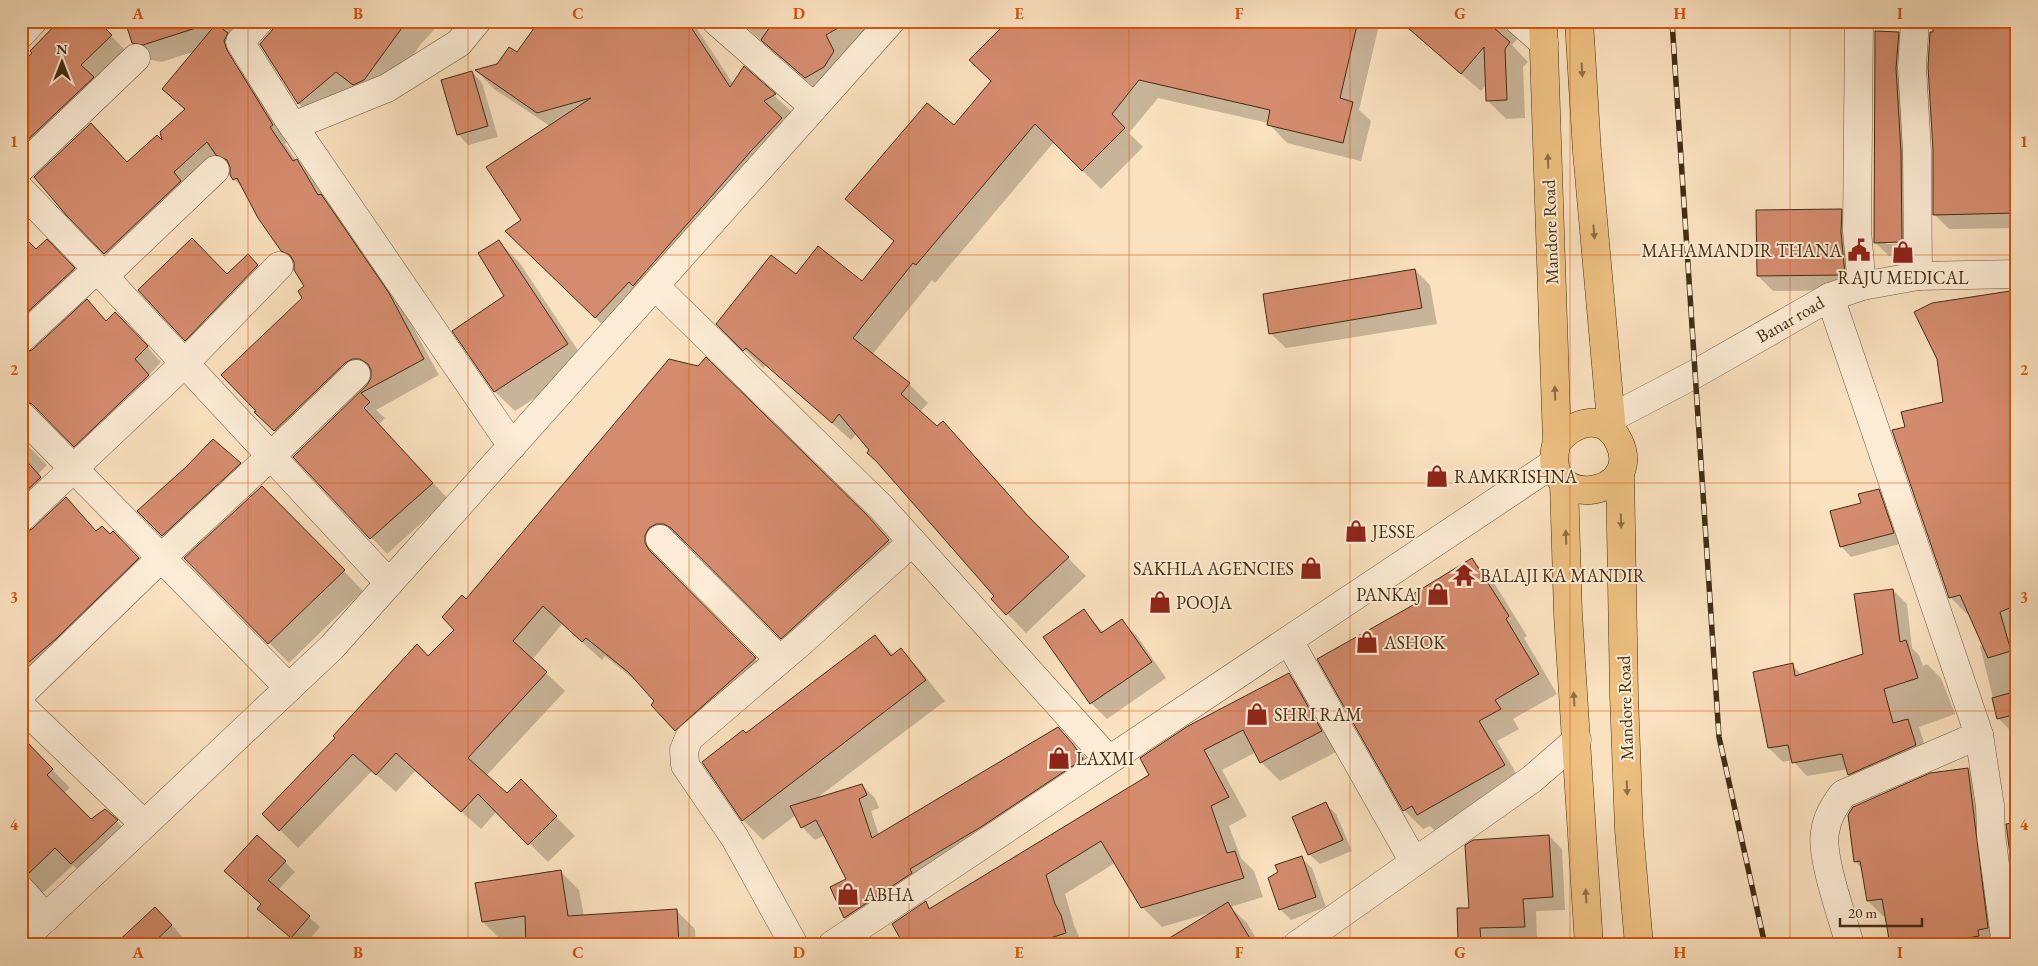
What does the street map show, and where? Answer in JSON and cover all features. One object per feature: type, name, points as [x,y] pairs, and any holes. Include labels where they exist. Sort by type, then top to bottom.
[{"type":"highway","name":"Mandore Road","points":[[1579,21],[1587,152],[1612,425],[1623,451],[1620,472],[1624,685],[1629,830],[1639,945]]},
{"type":"highway","name":"Mandore Road","points":[[1543,32],[1558,462],[1589,945]]},
{"type":"highway","points":[[1612,425],[1588,422],[1576,425],[1565,432],[1558,462],[1575,489],[1588,491],[1601,489],[1612,482],[1620,472]]},
{"type":"street","points":[[21,34],[32,21]]},
{"type":"street","points":[[259,21],[240,42],[293,126],[512,446]]},
{"type":"street","points":[[293,126],[386,88],[459,43],[477,21]]},
{"type":"street","points":[[716,21],[814,107]]},
{"type":"street","points":[[21,940],[332,647],[891,21]]},
{"type":"street","points":[[1519,21],[1543,32]]},
{"type":"street","points":[[1859,21],[1857,231],[1862,286]]},
{"type":"street","points":[[1915,21],[1912,66],[1917,151],[1918,276]]},
{"type":"street","points":[[21,168],[136,58]]},
{"type":"street","points":[[21,339],[100,273],[215,170]]},
{"type":"street","points":[[21,190],[389,583]]},
{"type":"street","points":[[21,518],[184,363],[279,266]]},
{"type":"street","name":"Banar road","points":[[1612,425],[1695,374],[1830,296],[1862,286],[1918,276],[2017,274]]},
{"type":"street","points":[[655,286],[881,507],[1108,759]]},
{"type":"street","points":[[1830,296],[1979,735],[1990,806],[1991,835],[2006,945]]},
{"type":"street","points":[[21,694],[161,558],[356,374]]},
{"type":"street","points":[[21,415],[289,688]]},
{"type":"street","points":[[832,945],[1108,759],[1558,462]]},
{"type":"street","points":[[660,539],[779,659]]},
{"type":"street","points":[[794,945],[734,838],[685,765],[684,750],[689,738],[801,642],[912,542]]},
{"type":"street","points":[[1289,641],[1414,862]]},
{"type":"street","points":[[21,706],[144,824]]},
{"type":"street","points":[[1850,945],[1825,854],[1824,833],[1831,811],[1843,794],[1979,735]]},
{"type":"street","points":[[1296,945],[1532,778],[1577,740]]},
{"type":"street","points":[[21,890],[46,918]]},
{"type":"building","points":[[59,21],[98,21],[112,35],[81,65],[94,77],[21,146],[21,64],[32,53],[30,51]]},
{"type":"building","points":[[125,21],[201,21],[202,26],[143,45],[132,43]]},
{"type":"building","points":[[280,21],[407,21],[364,80],[353,85],[336,72],[298,104],[260,44]]},
{"type":"building","points":[[539,21],[687,21],[730,87],[744,66],[776,94],[764,101],[782,118],[633,286],[629,282],[595,318],[505,231],[521,220],[486,167],[591,98],[537,113],[475,70],[497,64],[509,47],[517,52]]},
{"type":"building","points":[[774,21],[850,21],[826,35],[834,51],[824,67],[805,78],[761,40]]},
{"type":"building","points":[[1008,21],[1358,21],[1340,98],[1353,102],[1343,143],[1267,125],[1270,110],[1139,80],[1112,114],[1125,128],[1082,171],[1035,124],[916,265],[913,263],[853,338],[910,383],[901,394],[937,426],[943,421],[1026,514],[1069,557],[1006,615],[991,599],[994,596],[867,453],[869,450],[839,414],[832,423],[746,348],[743,351],[716,324],[771,255],[796,274],[818,246],[862,281],[894,241],[845,199],[927,103],[954,125],[991,81],[969,60]]},
{"type":"building","points":[[1400,21],[1486,21],[1510,42],[1505,49],[1507,100],[1486,101],[1484,47],[1461,74]]},
{"type":"building","points":[[1933,21],[2017,21],[2017,213],[1933,215],[1933,150],[1928,67],[1930,32],[1933,32]]},
{"type":"building","points":[[216,24],[228,33],[224,41],[227,50],[273,125],[270,127],[293,161],[297,159],[318,195],[321,194],[389,293],[424,359],[361,393],[370,402],[364,408],[433,483],[370,539],[293,457],[367,385],[371,378],[371,370],[368,364],[360,359],[352,359],[345,363],[274,431],[221,375],[302,298],[298,291],[304,286],[294,270],[294,262],[290,255],[281,251],[258,218],[237,178],[233,180],[227,160],[216,155],[207,142],[174,172],[181,181],[104,254],[67,216],[34,177],[91,123],[127,162],[157,135],[162,140],[160,132],[185,109],[162,89]]},
{"type":"building","points":[[1875,31],[1899,32],[1896,68],[1901,152],[1902,242],[1874,243]]},
{"type":"building","points":[[472,71],[488,126],[457,135],[441,80]]},
{"type":"building","points":[[1842,209],[1841,232],[1845,275],[1757,276],[1756,210]]},
{"type":"building","points":[[21,234],[36,249],[47,239],[75,268],[21,318]]},
{"type":"building","points":[[192,238],[227,274],[248,254],[258,265],[185,341],[138,290]]},
{"type":"building","points":[[499,240],[568,344],[494,392],[452,331],[504,296],[478,253]]},
{"type":"building","points":[[1415,269],[1422,308],[1269,334],[1263,294]]},
{"type":"building","points":[[2017,290],[2017,605],[2000,612],[2011,651],[1988,658],[1960,595],[1949,598],[1892,430],[1905,427],[1901,412],[1943,402],[1937,359],[1914,312],[1932,303]]},
{"type":"building","points":[[87,299],[106,321],[115,312],[148,346],[135,359],[149,375],[74,447],[32,404],[21,400],[21,354],[32,350]]},
{"type":"building","points":[[706,357],[867,515],[889,540],[781,639],[671,528],[664,524],[656,524],[649,528],[645,535],[645,543],[649,550],[756,658],[675,731],[651,705],[654,701],[628,672],[586,638],[582,642],[543,606],[513,641],[547,672],[468,758],[507,793],[521,779],[557,816],[528,845],[478,794],[461,812],[396,753],[376,775],[353,754],[279,831],[262,814],[335,738],[333,736],[417,644],[428,656],[454,630],[442,617],[462,595],[466,599],[669,359],[698,366]]},
{"type":"building","points":[[21,438],[28,445],[21,451]]},
{"type":"building","points":[[213,439],[241,463],[162,536],[137,511],[186,467]]},
{"type":"building","points":[[21,455],[41,477],[21,496]]},
{"type":"building","points":[[262,486],[345,570],[268,644],[184,558]]},
{"type":"building","points":[[1879,489],[1894,533],[1840,547],[1830,511],[1861,503],[1858,494]]},
{"type":"building","points":[[66,497],[96,531],[102,526],[110,534],[113,531],[139,558],[58,637],[21,669],[21,533],[32,529]]},
{"type":"building","points":[[1472,558],[1509,616],[1506,619],[1539,674],[1495,700],[1501,709],[1479,721],[1505,765],[1417,815],[1412,806],[1403,811],[1317,659],[1415,604],[1410,596]]},
{"type":"building","points":[[1893,589],[1900,642],[1906,640],[1918,678],[1884,689],[1893,723],[1908,719],[1916,745],[1848,775],[1842,754],[1792,763],[1788,745],[1768,748],[1753,672],[1793,663],[1795,676],[1863,654],[1854,594]]},
{"type":"building","points":[[1084,609],[1101,633],[1122,619],[1152,662],[1090,704],[1043,637]]},
{"type":"building","points":[[875,635],[891,656],[901,648],[926,680],[742,821],[702,762],[743,730],[746,733]]},
{"type":"building","points":[[1289,673],[1322,731],[1260,763],[1243,730],[1204,750],[1229,797],[1211,806],[1227,853],[1235,851],[1244,878],[1141,908],[1101,841],[1046,875],[1066,933],[1028,945],[904,945],[892,924],[926,901],[929,909],[1149,775],[1140,758],[1188,726]]},
{"type":"building","points":[[2017,691],[2017,714],[1997,719],[1992,698]]},
{"type":"building","points":[[1058,727],[1083,759],[981,827],[910,869],[912,873],[844,918],[830,887],[846,879],[816,820],[801,828],[790,806],[862,784],[867,795],[859,799],[872,838]]},
{"type":"building","points":[[21,736],[53,769],[47,775],[91,819],[105,809],[118,820],[71,864],[55,848],[27,875],[21,875]]},
{"type":"building","points":[[1968,768],[1988,928],[1978,930],[1979,936],[1926,945],[1890,945],[1882,899],[1867,901],[1860,861],[1854,862],[1848,815],[1853,807],[1930,773]]},
{"type":"building","points":[[1326,802],[1343,840],[1308,855],[1292,817]]},
{"type":"building","points":[[2017,822],[2017,908],[2006,824]]},
{"type":"building","points":[[257,835],[286,861],[268,880],[310,916],[291,938],[257,909],[261,904],[224,871]]},
{"type":"building","points":[[1549,835],[1553,897],[1523,899],[1525,927],[1480,928],[1481,941],[1458,941],[1457,908],[1469,908],[1465,845],[1473,840]]},
{"type":"building","points":[[1302,856],[1316,897],[1279,910],[1268,878],[1278,872],[1275,865]]},
{"type":"building","points":[[561,870],[568,916],[677,909],[679,945],[526,945],[525,916],[482,922],[475,883]]},
{"type":"building","points":[[1228,902],[1254,945],[1158,945]]},
{"type":"building","points":[[155,907],[172,925],[151,945],[114,945]]},
{"type":"railway","points":[[1672,21],[1719,737],[1765,945]]},
{"type":"place","name":"MAHAMANDIR THANA","points":[[1859,250]]},
{"type":"place","name":"RAJU MEDICAL","points":[[1903,252]]},
{"type":"place","name":"RAMKRISHNA","points":[[1437,476]]},
{"type":"place","name":"JESSE","points":[[1356,531]]},
{"type":"place","name":"SAKHLA AGENCIES","points":[[1311,568]]},
{"type":"place","name":"BALAJI KA MANDIR","points":[[1464,575]]},
{"type":"place","name":"PANKAJ","points":[[1438,594]]},
{"type":"place","name":"POOJA","points":[[1160,602]]},
{"type":"place","name":"ASHOK","points":[[1367,642]]},
{"type":"place","name":"SHRI RAM","points":[[1257,714]]},
{"type":"place","name":"LAXMI","points":[[1059,758]]},
{"type":"place","name":"ABHA","points":[[848,894]]}]
